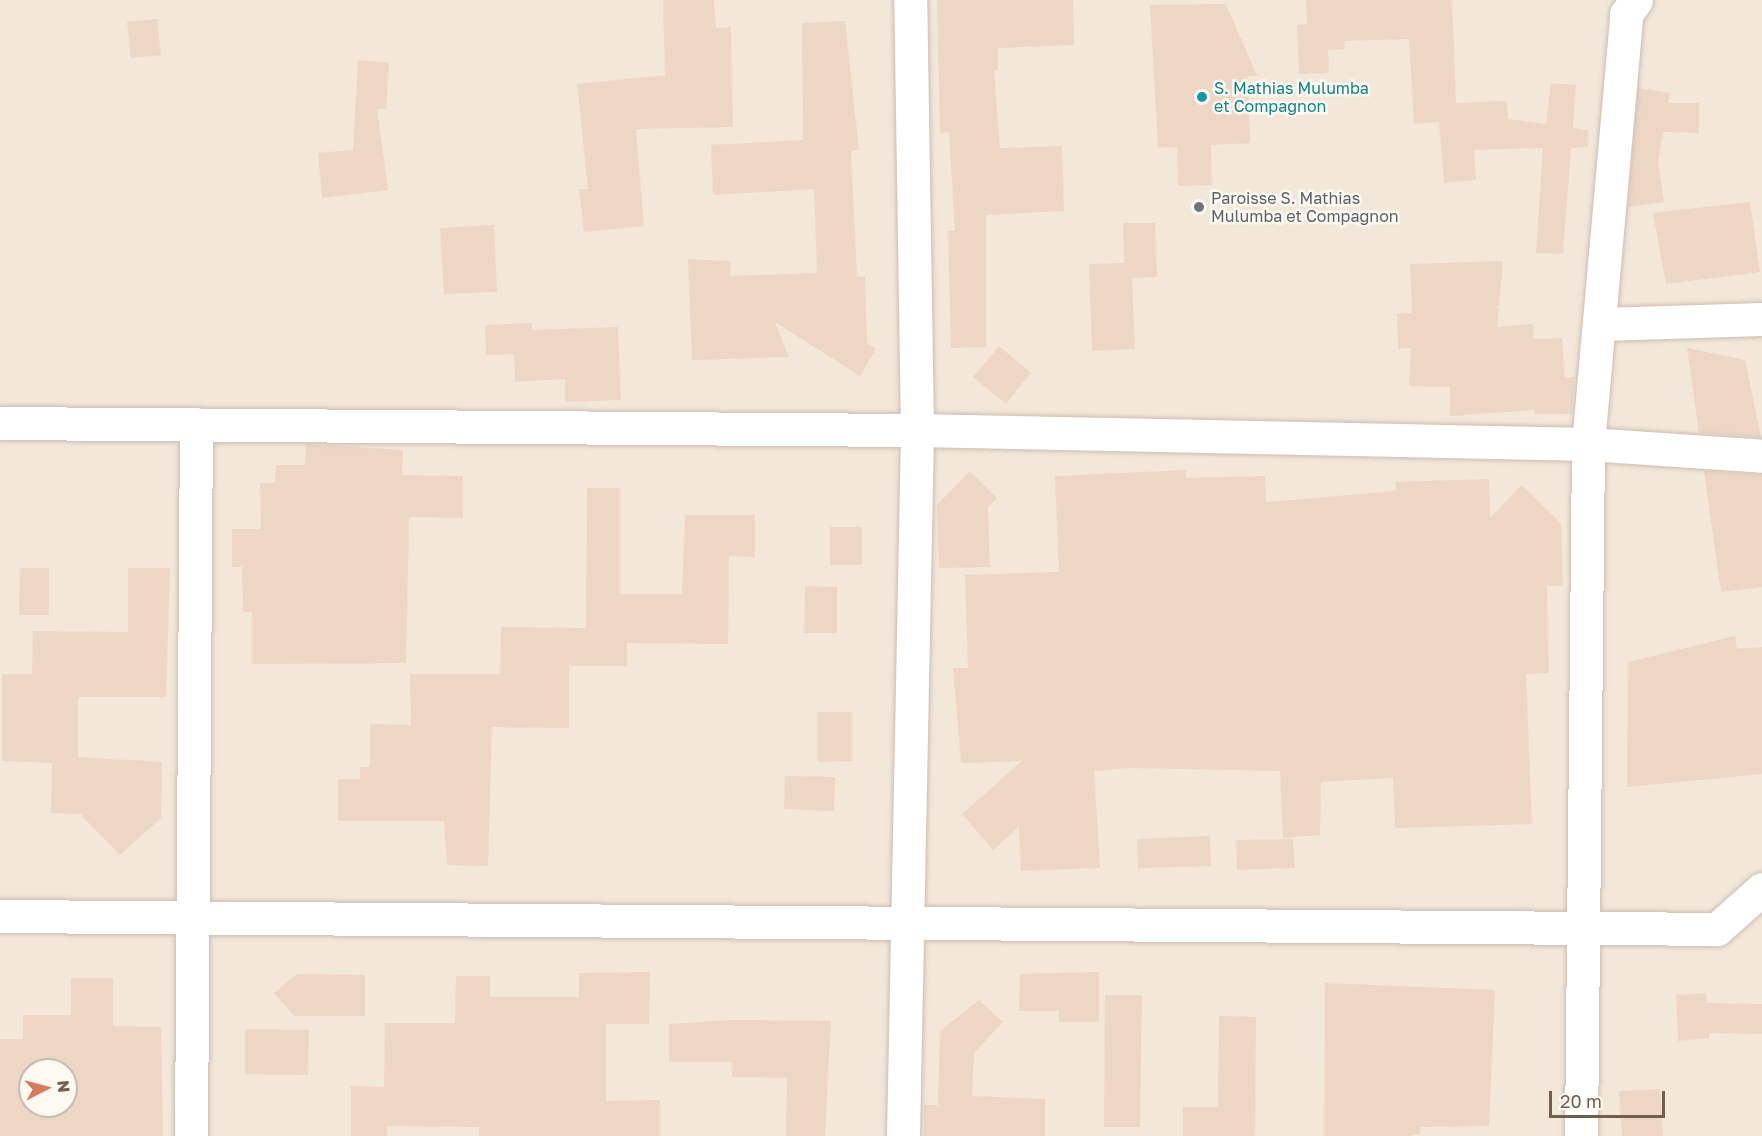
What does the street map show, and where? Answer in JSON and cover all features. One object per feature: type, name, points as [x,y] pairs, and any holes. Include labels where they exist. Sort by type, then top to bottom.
[{"type":"street","points":[[903,1136],[917,430],[910,0]]},
{"type":"street","points":[[1581,1136],[1588,444],[1602,324],[1626,14],[1636,0]]},
{"type":"street","points":[[1602,324],[1762,319]]},
{"type":"street","points":[[0,423],[917,430],[1588,444],[1762,456]]},
{"type":"street","points":[[191,1136],[196,424]]},
{"type":"street","points":[[0,916],[1717,929],[1762,889]]},
{"type":"shaded area","points":[[0,0],[1762,0],[1762,1136],[0,1136]]},
{"type":"building","points":[[663,0],[714,0],[716,28],[731,27],[733,127],[636,129],[644,226],[584,232],[579,189],[588,189],[577,84],[665,75]]},
{"type":"building","points":[[937,0],[1073,0],[1074,45],[998,48],[998,70],[994,70],[1000,148],[1062,146],[1064,211],[986,215],[986,347],[951,348],[948,231],[955,231],[949,132],[940,133]]},
{"type":"building","points":[[1306,0],[1452,0],[1456,103],[1507,101],[1508,119],[1546,124],[1551,83],[1576,85],[1573,128],[1588,130],[1588,147],[1571,148],[1563,254],[1536,253],[1543,148],[1474,150],[1476,180],[1444,183],[1439,122],[1414,124],[1409,39],[1344,41],[1345,49],[1328,50],[1329,73],[1299,74],[1297,25],[1307,24]]},
{"type":"building","name":"S. Mathias Mulumba et Compagnon","points":[[1226,4],[1257,76],[1248,76],[1250,143],[1211,145],[1212,185],[1178,186],[1177,147],[1158,148],[1150,5]]},
{"type":"building","points":[[157,19],[161,55],[131,58],[127,22]]},
{"type":"building","points":[[845,21],[859,150],[851,151],[857,277],[865,276],[867,343],[876,349],[860,376],[775,322],[789,357],[692,360],[688,259],[731,261],[730,276],[817,273],[814,189],[713,195],[711,145],[803,140],[802,23]]},
{"type":"building","points":[[358,60],[389,63],[386,109],[377,109],[388,190],[322,198],[318,153],[353,150]]},
{"type":"building","points":[[1638,88],[1670,93],[1668,103],[1699,103],[1699,133],[1663,132],[1658,162],[1664,202],[1628,207]]},
{"type":"building","points":[[1750,202],[1760,272],[1666,284],[1653,213]]},
{"type":"building","points":[[1123,223],[1155,223],[1157,277],[1132,278],[1135,349],[1092,351],[1089,264],[1124,263]]},
{"type":"building","points":[[494,225],[497,292],[444,294],[440,228]]},
{"type":"building","points":[[1503,261],[1499,306],[1494,307],[1499,308],[1497,327],[1533,324],[1534,339],[1562,338],[1565,378],[1575,377],[1572,414],[1535,414],[1534,410],[1450,416],[1450,387],[1409,386],[1411,348],[1398,349],[1397,314],[1412,313],[1410,264]]},
{"type":"building","points":[[532,323],[532,330],[618,327],[621,400],[565,402],[565,379],[515,382],[514,354],[486,355],[485,325]]},
{"type":"building","points":[[999,346],[1031,373],[1006,404],[973,377]]},
{"type":"building","points":[[1687,348],[1745,360],[1761,437],[1699,433]]},
{"type":"building","points":[[306,444],[403,450],[402,475],[463,476],[463,518],[409,517],[406,663],[252,664],[252,612],[243,612],[242,567],[232,567],[232,529],[261,529],[260,483],[275,483],[276,465],[305,465]]},
{"type":"building","points":[[1186,470],[1186,478],[1265,476],[1266,502],[1396,491],[1395,482],[1489,479],[1490,518],[1522,485],[1561,523],[1563,586],[1547,586],[1549,673],[1526,674],[1532,824],[1395,828],[1393,778],[1321,782],[1320,835],[1283,838],[1280,771],[1129,768],[1094,771],[1100,868],[1021,871],[1019,827],[993,850],[962,814],[1022,761],[961,763],[953,668],[968,668],[965,575],[1059,572],[1055,476]]},
{"type":"building","points":[[970,471],[997,498],[988,507],[990,567],[939,568],[937,505]]},
{"type":"building","points":[[1704,471],[1762,475],[1762,587],[1721,592]]},
{"type":"building","points":[[587,488],[620,488],[620,594],[682,594],[685,515],[755,515],[755,557],[729,556],[728,644],[627,643],[627,666],[569,666],[569,728],[492,727],[488,866],[447,865],[444,821],[338,821],[338,779],[360,779],[360,767],[370,767],[370,724],[411,725],[410,674],[500,674],[501,627],[586,628]]},
{"type":"building","points":[[830,527],[862,527],[862,565],[830,565]]},
{"type":"building","points":[[20,568],[49,568],[49,615],[19,615]]},
{"type":"building","points":[[128,568],[170,568],[166,697],[78,697],[78,757],[162,762],[161,818],[120,855],[80,814],[51,813],[52,763],[2,761],[2,674],[32,674],[33,631],[128,632]]},
{"type":"building","points":[[805,586],[837,587],[837,633],[804,633]]},
{"type":"building","points":[[1735,636],[1737,649],[1762,647],[1762,774],[1627,787],[1628,662]]},
{"type":"building","points":[[817,712],[852,712],[852,761],[817,762]]},
{"type":"building","points":[[785,776],[835,777],[834,811],[784,809]]},
{"type":"building","points":[[1210,836],[1211,866],[1138,868],[1137,839]]},
{"type":"building","points":[[1293,839],[1295,868],[1237,870],[1236,840]]},
{"type":"building","points":[[650,972],[649,1024],[606,1024],[606,1101],[660,1100],[660,1136],[479,1136],[479,1127],[387,1126],[387,1136],[351,1136],[351,1086],[384,1087],[385,1023],[455,1023],[456,976],[490,976],[490,997],[579,997],[579,973]]},
{"type":"building","points":[[1099,972],[1099,1022],[1059,1022],[1059,1011],[1019,1011],[1020,974]]},
{"type":"building","points":[[297,974],[365,975],[365,1016],[294,1016],[274,993]]},
{"type":"building","points":[[71,978],[113,978],[113,1026],[161,1027],[163,1136],[0,1136],[0,1039],[23,1039],[23,1015],[71,1015]]},
{"type":"building","points":[[1325,983],[1495,990],[1489,1126],[1420,1127],[1420,1134],[1408,1136],[1324,1136]]},
{"type":"building","points":[[1706,993],[1707,1003],[1762,1004],[1762,1034],[1709,1033],[1709,1038],[1678,1041],[1676,995]]},
{"type":"building","points":[[1105,995],[1142,995],[1140,1127],[1104,1127]]},
{"type":"building","points":[[979,1000],[1003,1022],[974,1053],[972,1096],[1045,1099],[1045,1136],[924,1136],[924,1105],[938,1105],[940,1031]]},
{"type":"building","points":[[1219,1016],[1256,1017],[1255,1136],[1183,1136],[1183,1107],[1218,1107]]},
{"type":"building","points":[[733,1020],[831,1021],[825,1136],[786,1136],[787,1078],[732,1077],[732,1062],[669,1062],[669,1024]]},
{"type":"building","points":[[245,1029],[309,1030],[308,1075],[245,1074]]},
{"type":"building","points":[[1660,1089],[1663,1136],[1622,1136],[1619,1091]]},
{"type":"place","name":"S. Mathias Mulumba et Compagnon","points":[[1202,97]]},
{"type":"place","name":"Paroisse S. Mathias Mulumba et Compagnon","points":[[1199,207]]}]
